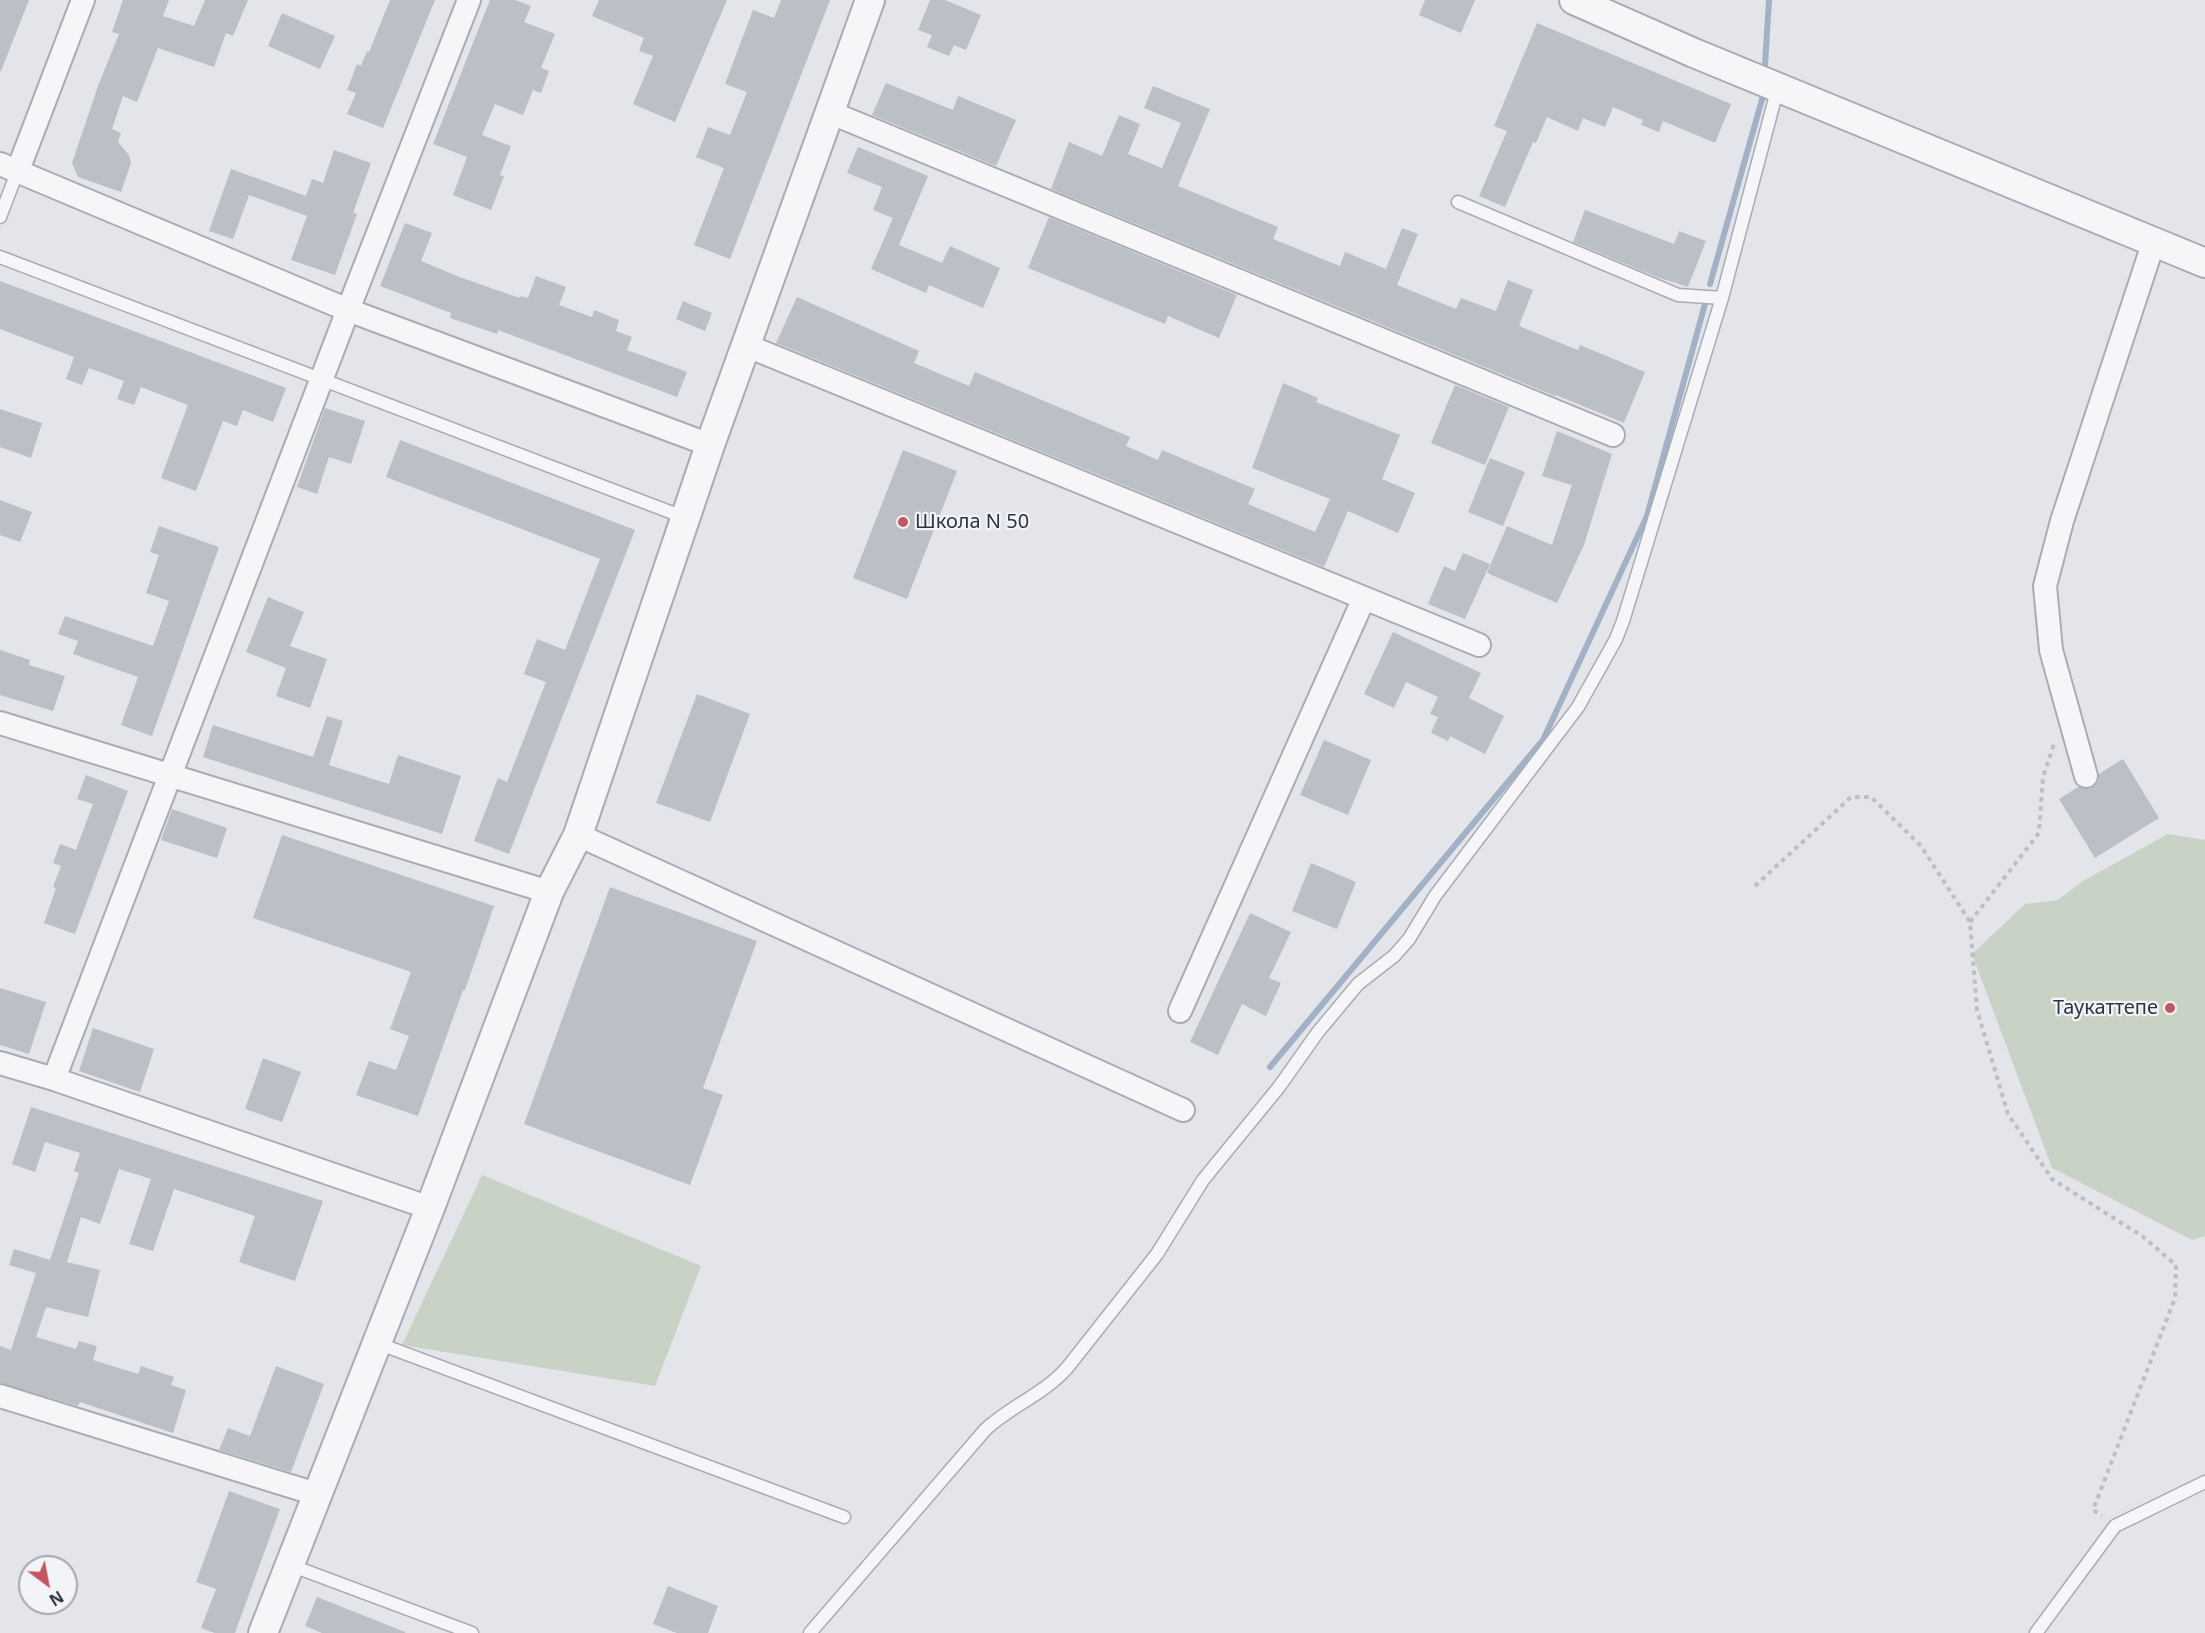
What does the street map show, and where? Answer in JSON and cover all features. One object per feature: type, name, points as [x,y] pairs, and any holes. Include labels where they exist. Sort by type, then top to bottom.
[{"type":"street","points":[[83,0],[9,167],[348,310],[710,446]]},
{"type":"street","points":[[54,1079],[469,0]]},
{"type":"street","points":[[263,1633],[430,1208],[549,892],[578,835],[745,345],[870,0]]},
{"type":"street","points":[[1574,0],[1778,87],[2205,263]]},
{"type":"street","points":[[829,112],[1613,435]]},
{"type":"street","points":[[2086,776],[2051,650],[2045,586],[2062,521],[2154,241]]},
{"type":"street","points":[[745,345],[1479,645]]},
{"type":"street","points":[[1180,1011],[1364,598]]},
{"type":"street","points":[[0,723],[549,892]]},
{"type":"street","points":[[578,835],[1183,1110]]},
{"type":"street","points":[[0,1063],[54,1079],[430,1208]]},
{"type":"street","points":[[0,1396],[316,1494]]},
{"type":"lane","points":[[810,1633],[985,1430],[1008,1412],[1048,1387],[1067,1368],[1157,1254],[1203,1180],[1279,1087],[1318,1032],[1358,984],[1394,956],[1409,939],[1436,897],[1578,707],[1616,639],[1623,621],[1722,298],[1778,87]]},
{"type":"lane","points":[[0,217],[9,167]]},
{"type":"lane","points":[[1458,201],[1678,295],[1722,298]]},
{"type":"lane","points":[[0,257],[686,518]]},
{"type":"lane","points":[[377,1343],[844,1517]]},
{"type":"lane","points":[[2036,1633],[2115,1526],[2205,1482]]},
{"type":"lane","points":[[289,1565],[472,1633]]},
{"type":"path","points":[[1970,922],[2039,832],[2043,777],[2067,706]]},
{"type":"path","points":[[1755,886],[1851,797],[1871,797],[1921,846],[1970,922],[1977,1010],[2008,1114],[2052,1179],[2142,1236],[2176,1265],[2175,1298],[2093,1510],[2115,1526]]},
{"type":"green space","points":[[2168,834],[2205,840],[2205,1236],[2192,1240],[2052,1168],[1972,954],[2025,904],[2058,900],[2083,881]]},
{"type":"green space","points":[[482,1175],[701,1266],[655,1386],[402,1345]]},
{"type":"building","points":[[0,0],[29,0],[1,71],[0,71]]},
{"type":"building","points":[[123,0],[169,0],[163,16],[194,26],[205,0],[248,0],[233,36],[226,33],[214,67],[158,48],[137,102],[123,96],[112,129],[121,133],[118,142],[129,155],[131,163],[121,192],[78,177],[72,163],[98,86],[119,34],[112,32]]},
{"type":"building","points":[[390,0],[435,0],[383,128],[347,114],[356,93],[347,90],[357,64],[361,66],[367,51],[369,52]]},
{"type":"building","points":[[490,0],[515,0],[531,6],[524,22],[555,34],[541,68],[549,71],[541,93],[533,90],[523,115],[495,104],[482,135],[511,146],[500,175],[504,176],[491,210],[453,195],[467,157],[433,144]]},
{"type":"building","points":[[599,0],[727,0],[675,122],[633,104],[653,56],[639,51],[644,38],[592,16]]},
{"type":"building","points":[[781,0],[830,0],[730,259],[694,245],[724,168],[696,157],[708,127],[730,135],[747,92],[725,84],[753,10],[774,18]]},
{"type":"building","points":[[930,0],[945,0],[981,15],[966,50],[954,45],[949,56],[927,47],[932,35],[918,30]]},
{"type":"building","points":[[1425,0],[1475,0],[1461,33],[1419,15]]},
{"type":"building","points":[[282,13],[335,36],[320,69],[268,46]]},
{"type":"building","points":[[1537,23],[1731,104],[1715,143],[1663,121],[1659,132],[1641,125],[1643,120],[1613,107],[1605,127],[1583,118],[1578,131],[1547,117],[1536,143],[1533,142],[1505,207],[1479,196],[1507,131],[1494,126]]},
{"type":"building","points":[[886,83],[953,110],[958,96],[1016,120],[996,166],[872,115]]},
{"type":"building","points":[[1153,86],[1210,109],[1178,186],[1278,227],[1273,239],[1340,266],[1345,252],[1386,269],[1402,228],[1418,234],[1397,285],[1456,309],[1461,298],[1496,311],[1508,280],[1533,290],[1519,326],[1578,350],[1580,345],[1645,372],[1624,423],[1051,189],[1069,142],[1102,156],[1119,115],[1140,124],[1128,154],[1162,168],[1181,123],[1144,108]]},
{"type":"building","points":[[858,147],[928,176],[899,245],[942,263],[950,246],[1000,268],[983,308],[929,285],[926,293],[871,269],[893,218],[873,210],[882,187],[847,173]]},
{"type":"building","points":[[334,150],[371,163],[353,213],[357,214],[335,275],[291,260],[307,216],[249,195],[233,239],[209,231],[231,169],[306,196],[312,179],[323,183]]},
{"type":"building","points":[[1585,210],[1674,244],[1679,231],[1706,241],[1688,287],[1657,277],[1573,242]]},
{"type":"building","points":[[1049,217],[1237,295],[1219,338],[1168,316],[1165,324],[1028,268]]},
{"type":"building","points":[[405,223],[432,233],[421,261],[520,298],[521,296],[528,298],[536,276],[566,287],[559,305],[592,317],[594,310],[619,320],[616,331],[632,337],[627,350],[687,372],[677,397],[498,330],[497,334],[450,318],[451,313],[380,286]]},
{"type":"building","points":[[0,281],[286,388],[273,422],[243,410],[237,426],[223,421],[196,491],[161,478],[188,405],[141,387],[134,405],[117,399],[124,381],[89,368],[82,385],[66,379],[74,357],[0,329]]},
{"type":"building","points":[[797,297],[919,351],[914,363],[969,386],[975,372],[1130,437],[1126,446],[1158,460],[1162,450],[1255,489],[1248,504],[1315,532],[1330,499],[1252,468],[1283,383],[1318,398],[1316,402],[1400,435],[1382,479],[1415,493],[1398,533],[1348,511],[1324,567],[776,343]]},
{"type":"building","points":[[683,301],[712,313],[705,331],[676,319]]},
{"type":"building","points":[[1455,385],[1509,407],[1485,465],[1431,443]]},
{"type":"building","points":[[325,408],[365,421],[351,464],[329,457],[317,494],[297,487]]},
{"type":"building","points":[[0,409],[42,423],[31,458],[0,447]]},
{"type":"building","points":[[1557,431],[1612,454],[1584,545],[1557,603],[1487,573],[1507,526],[1552,545],[1572,485],[1542,476]]},
{"type":"building","points":[[400,440],[635,530],[509,854],[474,841],[498,778],[507,782],[546,682],[524,674],[537,639],[565,650],[600,559],[386,477]]},
{"type":"building","points":[[903,450],[957,471],[907,599],[853,578]]},
{"type":"building","points":[[1490,458],[1525,472],[1503,526],[1468,512]]},
{"type":"building","points":[[0,500],[32,512],[20,542],[0,535]]},
{"type":"building","points":[[159,526],[219,547],[152,736],[121,725],[138,677],[73,654],[78,641],[58,634],[65,616],[153,646],[169,601],[146,593],[159,555],[150,552]]},
{"type":"building","points":[[1463,553],[1490,564],[1465,619],[1428,604],[1444,566],[1455,571]]},
{"type":"building","points":[[268,597],[304,612],[290,646],[327,659],[310,708],[276,696],[286,668],[246,652]]},
{"type":"building","points":[[1393,632],[1481,673],[1469,698],[1504,716],[1485,754],[1450,736],[1448,741],[1431,733],[1438,717],[1430,714],[1438,697],[1406,682],[1394,708],[1364,694]]},
{"type":"building","points":[[0,650],[30,660],[29,665],[65,676],[53,711],[0,695]]},
{"type":"building","points":[[697,694],[750,714],[710,822],[656,803]]},
{"type":"building","points":[[327,716],[343,721],[329,765],[389,784],[398,755],[461,776],[442,834],[203,757],[213,725],[313,757]]},
{"type":"building","points":[[1324,740],[1371,760],[1348,815],[1300,795]]},
{"type":"building","points":[[2123,759],[2159,818],[2095,858],[2059,799],[2078,787],[2089,789],[2095,786],[2099,780],[2099,774]]},
{"type":"building","points":[[86,775],[128,791],[75,934],[44,923],[61,866],[53,863],[60,844],[76,850],[93,804],[77,799]]},
{"type":"building","points":[[172,809],[227,828],[217,858],[161,840]]},
{"type":"building","points":[[282,835],[494,906],[418,1116],[356,1095],[369,1061],[396,1070],[409,1036],[390,1029],[411,972],[253,918]]},
{"type":"building","points":[[1311,863],[1356,882],[1337,929],[1292,911]]},
{"type":"building","points":[[610,887],[757,941],[703,1088],[723,1095],[690,1185],[524,1124]]},
{"type":"building","points":[[1250,913],[1291,932],[1269,978],[1281,983],[1266,1016],[1242,1004],[1218,1055],[1190,1042]]},
{"type":"building","points":[[0,988],[46,1002],[29,1054],[0,1045]]},
{"type":"building","points":[[93,1028],[154,1049],[140,1092],[79,1071]]},
{"type":"building","points":[[263,1058],[301,1072],[282,1122],[245,1109]]},
{"type":"building","points":[[31,1107],[323,1201],[295,1281],[239,1262],[255,1216],[174,1189],[153,1251],[129,1244],[151,1179],[119,1169],[100,1224],[81,1217],[67,1262],[100,1270],[88,1317],[46,1307],[36,1337],[76,1349],[79,1341],[97,1346],[93,1360],[138,1374],[141,1366],[174,1377],[171,1385],[186,1390],[173,1433],[80,1402],[78,1406],[0,1383],[0,1346],[11,1350],[36,1273],[9,1265],[14,1249],[50,1260],[79,1173],[74,1171],[80,1153],[45,1142],[35,1172],[12,1164]]},
{"type":"building","points":[[276,1366],[324,1384],[291,1472],[219,1450],[228,1428],[250,1436]]},
{"type":"building","points":[[229,1491],[280,1509],[235,1633],[215,1633],[201,1628],[216,1589],[196,1582]]},
{"type":"building","points":[[668,1586],[718,1606],[708,1633],[677,1633],[653,1624]]},
{"type":"building","points":[[317,1597],[405,1633],[322,1633],[305,1626]]},
{"type":"waterway","points":[[1765,65],[1769,0]]},
{"type":"waterway","points":[[1710,284],[1763,96]]},
{"type":"waterway","points":[[1270,1067],[1543,740],[1647,516],[1705,304]]},
{"type":"place","name":"Школа N 50","points":[[903,522]]},
{"type":"place","name":"Таукаттепе","points":[[2170,1008]]}]
